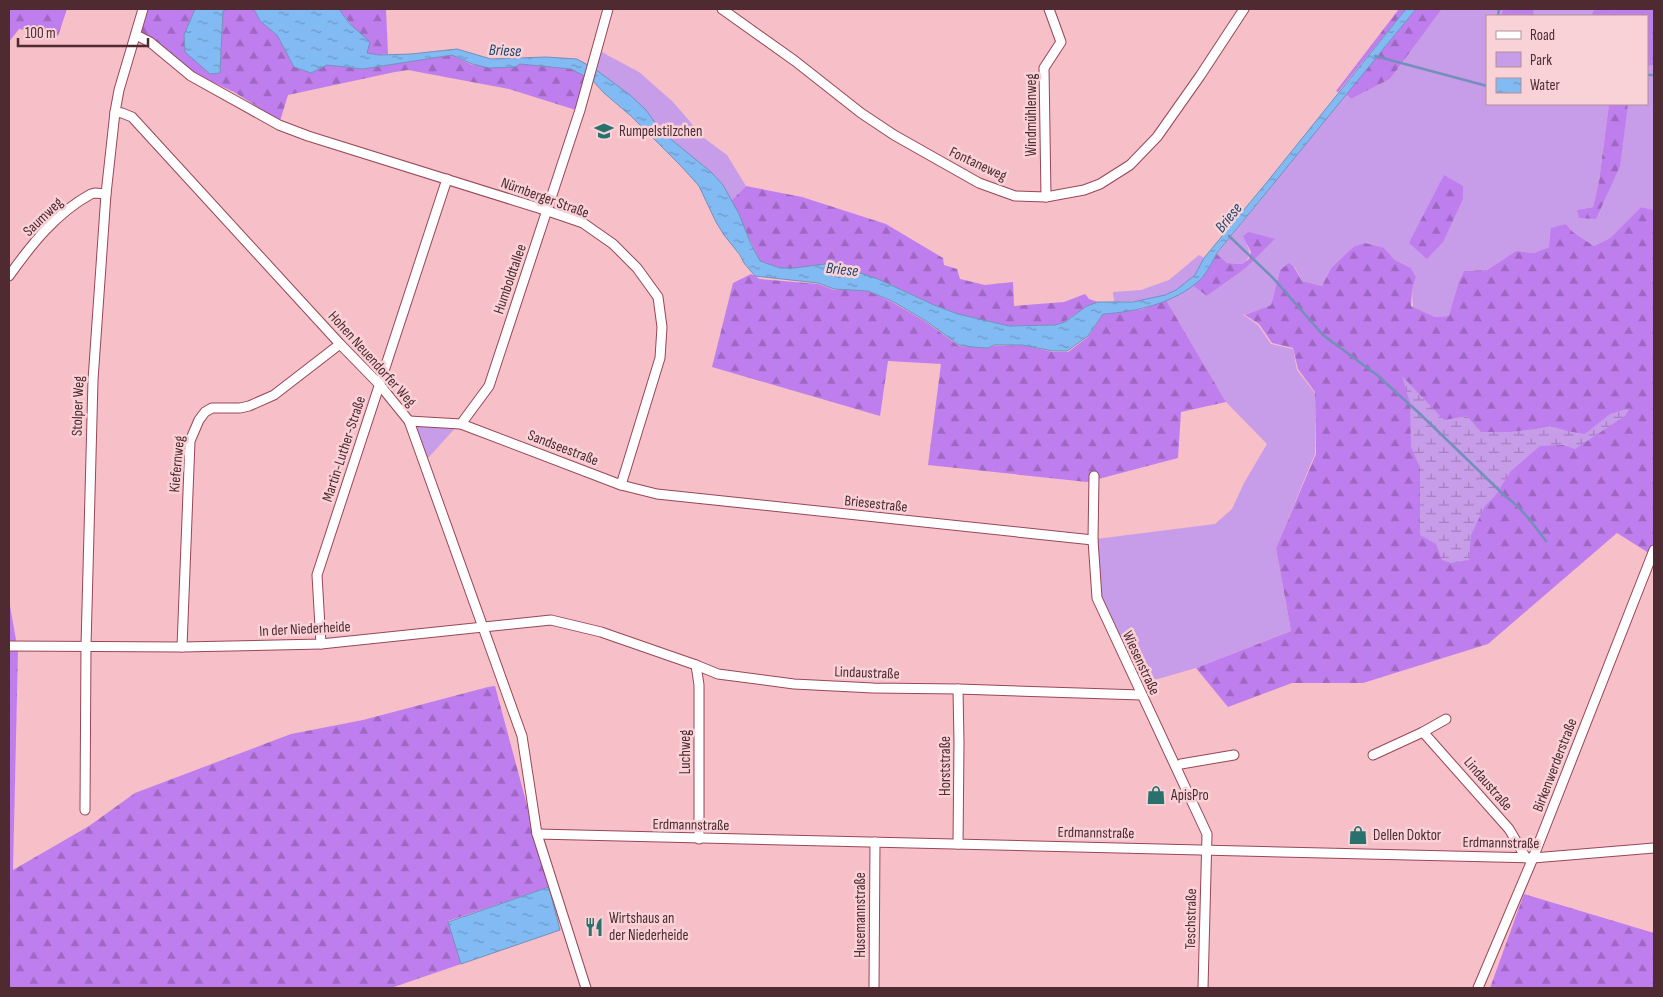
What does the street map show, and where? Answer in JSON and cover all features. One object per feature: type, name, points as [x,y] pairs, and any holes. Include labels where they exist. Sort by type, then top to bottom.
[{"type":"street","name":"Stolper Weg","points":[[85,810],[86,646],[92,380],[106,194],[115,112],[119,90],[143,9]]},
{"type":"street","name":"Humboldtallee","points":[[461,424],[488,386],[548,211],[588,86],[608,9]]},
{"type":"street","name":"Windmühlenweg","points":[[1046,197],[1044,68],[1061,42],[1049,9]]},
{"type":"street","name":"Fontaneweg","points":[[726,10],[861,113],[900,139],[979,183],[1015,196],[1046,197],[1084,190],[1100,184],[1130,165],[1157,137],[1244,9]]},
{"type":"street","name":"Nürnberger Straße","points":[[136,35],[150,42],[187,73],[292,131],[583,223],[613,244],[637,268],[658,297],[662,327],[660,358],[622,485]]},
{"type":"street","name":"Hohen Neuendorfer Weg","points":[[115,112],[132,118],[379,384],[409,421],[522,736],[537,834],[586,988]]},
{"type":"street","name":"Martin-Luther-Straße","points":[[321,644],[318,575],[446,179]]},
{"type":"street","name":"Saumweg","points":[[9,276],[35,242],[65,213],[91,194],[106,194]]},
{"type":"street","name":"Kiefernweg","points":[[182,647],[190,441],[196,424],[205,412],[212,408],[240,408],[274,396],[340,344]]},
{"type":"street","points":[[409,421],[461,424]]},
{"type":"street","name":"Sandseestraße","points":[[461,424],[622,485],[657,494]]},
{"type":"street","name":"Wiesenstraße","points":[[1094,476],[1093,540],[1096,598],[1207,834],[1206,850]]},
{"type":"street","name":"Briesestraße","points":[[657,494],[1093,540]]},
{"type":"street","name":"Birkenwerderstraße","points":[[1478,988],[1654,550]]},
{"type":"street","name":"In der Niederheide","points":[[9,646],[182,647],[321,644],[551,620],[601,632]]},
{"type":"street","name":"Lindaustraße","points":[[601,632],[718,674],[794,684],[1141,695]]},
{"type":"street","name":"Luchweg","points":[[696,665],[699,685],[699,839]]},
{"type":"street","name":"Horststraße","points":[[958,689],[958,844]]},
{"type":"street","points":[[1373,755],[1446,719]]},
{"type":"street","name":"Lindaustraße","points":[[1423,732],[1509,829],[1529,858]]},
{"type":"street","points":[[1176,767],[1181,764],[1234,755]]},
{"type":"street","name":"Erdmannstraße","points":[[537,834],[1529,858],[1654,848]]},
{"type":"street","name":"Husemannstraße","points":[[874,988],[875,842]]},
{"type":"street","name":"Teschstraße","points":[[1203,988],[1206,850]]},
{"type":"green space","points":[[9,9],[67,9],[58,36],[19,29],[9,42]]},
{"type":"green space","points":[[144,9],[195,9],[184,35],[185,52],[210,74],[220,73],[223,11],[229,9],[251,9],[255,11],[260,21],[277,35],[294,67],[311,73],[327,65],[363,69],[452,55],[472,65],[515,67],[520,64],[571,69],[588,77],[579,111],[509,89],[408,70],[288,95],[280,121],[234,92],[184,69],[137,35]]},
{"type":"green space","points":[[339,9],[386,9],[388,54],[367,53],[353,27]]},
{"type":"green space","points":[[1399,9],[1406,9],[1338,92],[1336,91]]},
{"type":"green space","points":[[1416,9],[1442,9],[1390,79],[1351,99],[1346,94]]},
{"type":"green space","points":[[1442,9],[1503,9],[1501,15],[1486,15],[1486,105],[1609,105],[1599,181],[1593,207],[1577,210],[1596,218],[1628,105],[1648,105],[1648,66],[1654,65],[1654,210],[1641,207],[1610,238],[1594,246],[1573,232],[1566,224],[1549,247],[1534,253],[1516,251],[1487,270],[1464,271],[1459,281],[1450,316],[1435,317],[1413,307],[1412,290],[1416,277],[1411,268],[1395,260],[1384,248],[1353,247],[1331,268],[1322,286],[1302,281],[1295,267],[1280,270],[1271,305],[1245,315],[1242,314],[1258,325],[1271,344],[1293,349],[1297,370],[1315,393],[1315,454],[1276,548],[1291,631],[1196,668],[1144,683],[1101,598],[1096,539],[1215,524],[1232,509],[1244,483],[1267,444],[1226,402],[1166,300],[1181,294],[1192,285],[1207,296],[1246,268],[1274,240],[1247,245],[1249,256],[1242,264],[1227,263],[1217,254],[1346,94],[1351,99],[1390,79]]},
{"type":"green space","points":[[1503,9],[1534,9],[1533,15],[1501,15]]},
{"type":"green space","points":[[1534,9],[1594,9],[1591,15],[1533,15]]},
{"type":"green space","points":[[1594,9],[1654,9],[1654,65],[1648,66],[1648,15],[1591,15]]},
{"type":"green space","points":[[596,48],[639,72],[673,102],[704,138],[727,155],[746,186],[731,201],[723,185],[711,172],[661,131],[646,110],[630,95],[595,69]]},
{"type":"green space","points":[[1609,105],[1628,105],[1620,166],[1596,219],[1579,218],[1577,210],[1593,207],[1599,181]]},
{"type":"green space","points":[[1444,175],[1463,186],[1463,199],[1443,242],[1427,259],[1409,243]]},
{"type":"green space","points":[[746,186],[802,197],[886,224],[943,258],[944,265],[957,269],[960,279],[985,285],[1013,282],[1014,306],[1064,302],[1085,294],[1089,299],[1098,302],[1087,306],[1064,322],[1055,325],[1009,326],[958,314],[878,279],[825,264],[780,268],[760,261],[731,201]]},
{"type":"green space","points":[[1641,207],[1654,210],[1654,549],[1652,555],[1617,533],[1488,644],[1363,683],[1292,683],[1228,707],[1196,668],[1291,631],[1276,548],[1316,454],[1315,392],[1298,369],[1293,348],[1272,343],[1259,324],[1245,315],[1271,305],[1280,270],[1289,263],[1294,267],[1302,281],[1322,286],[1331,268],[1353,247],[1365,243],[1384,248],[1395,260],[1411,268],[1416,277],[1412,290],[1411,306],[1435,317],[1449,316],[1459,281],[1464,271],[1487,270],[1516,251],[1534,253],[1549,247],[1551,228],[1566,224],[1573,232],[1594,246],[1610,238]]},
{"type":"green space","points":[[1249,232],[1275,239],[1246,268],[1207,296],[1192,285],[1201,279],[1217,254],[1227,263],[1242,264],[1249,259],[1251,252],[1243,236]]},
{"type":"green space","points":[[1199,255],[1204,258],[1195,276],[1178,289],[1147,300],[1114,302],[1113,292],[1141,290],[1169,280]]},
{"type":"green space","points":[[751,274],[760,279],[818,284],[834,290],[868,291],[892,302],[926,322],[959,346],[972,347],[988,348],[993,346],[1022,345],[1053,352],[1068,352],[1088,337],[1103,314],[1143,309],[1166,300],[1226,402],[1181,412],[1178,458],[1087,482],[928,465],[941,364],[888,361],[880,416],[712,367],[733,283]]},
{"type":"green space","points":[[1402,376],[1444,420],[1467,416],[1481,432],[1509,432],[1551,426],[1585,434],[1610,414],[1630,408],[1625,416],[1575,449],[1563,445],[1540,446],[1511,471],[1495,496],[1485,506],[1471,535],[1469,560],[1451,563],[1442,560],[1436,544],[1420,535],[1420,468],[1411,447],[1410,403]]},
{"type":"green space","points":[[413,424],[457,426],[424,460]]},
{"type":"green space","points":[[9,568],[10,606],[18,651],[13,870],[89,826],[135,793],[291,734],[363,720],[495,686],[549,887],[448,921],[461,964],[391,988],[9,988]]},
{"type":"green space","points":[[1524,894],[1654,933],[1654,988],[1490,988]]},
{"type":"water","points":[[195,9],[229,9],[223,11],[220,73],[210,74],[185,52],[184,35]]},
{"type":"water","name":"Briese","points":[[251,9],[339,9],[349,23],[370,42],[367,53],[379,55],[457,49],[491,59],[546,57],[577,59],[595,69],[630,95],[646,110],[661,131],[711,172],[723,185],[739,214],[760,261],[780,268],[825,264],[840,266],[878,279],[958,314],[1009,326],[1055,325],[1065,322],[1087,306],[1098,302],[1133,302],[1165,295],[1176,290],[1195,275],[1204,258],[1406,9],[1416,9],[1217,253],[1200,280],[1179,295],[1154,305],[1129,311],[1103,314],[1088,336],[1067,351],[1053,351],[1022,345],[994,345],[988,348],[959,345],[926,321],[892,301],[868,291],[834,289],[818,283],[755,276],[724,235],[699,186],[631,116],[592,80],[571,69],[520,64],[515,67],[489,68],[472,64],[452,55],[363,69],[327,65],[311,73],[294,67],[277,35],[260,21],[255,11]]},
{"type":"water","points":[[549,887],[560,930],[461,964],[448,922]]},
{"type":"waterway","points":[[1498,15],[1499,9]]},
{"type":"waterway","points":[[1375,56],[1486,86]]},
{"type":"waterway","points":[[1648,75],[1654,75]]},
{"type":"waterway","name":"Briese","points":[[1229,236],[1273,278],[1323,335],[1377,375],[1419,413],[1516,505],[1546,541]]},
{"type":"place","name":"Rumpelstilzchen","points":[[604,131]]},
{"type":"place","name":"ApisPro","points":[[1156,795]]},
{"type":"place","name":"Dellen Doktor","points":[[1358,835]]},
{"type":"place","name":"Wirtshaus an der Niederheide","points":[[594,927]]}]
